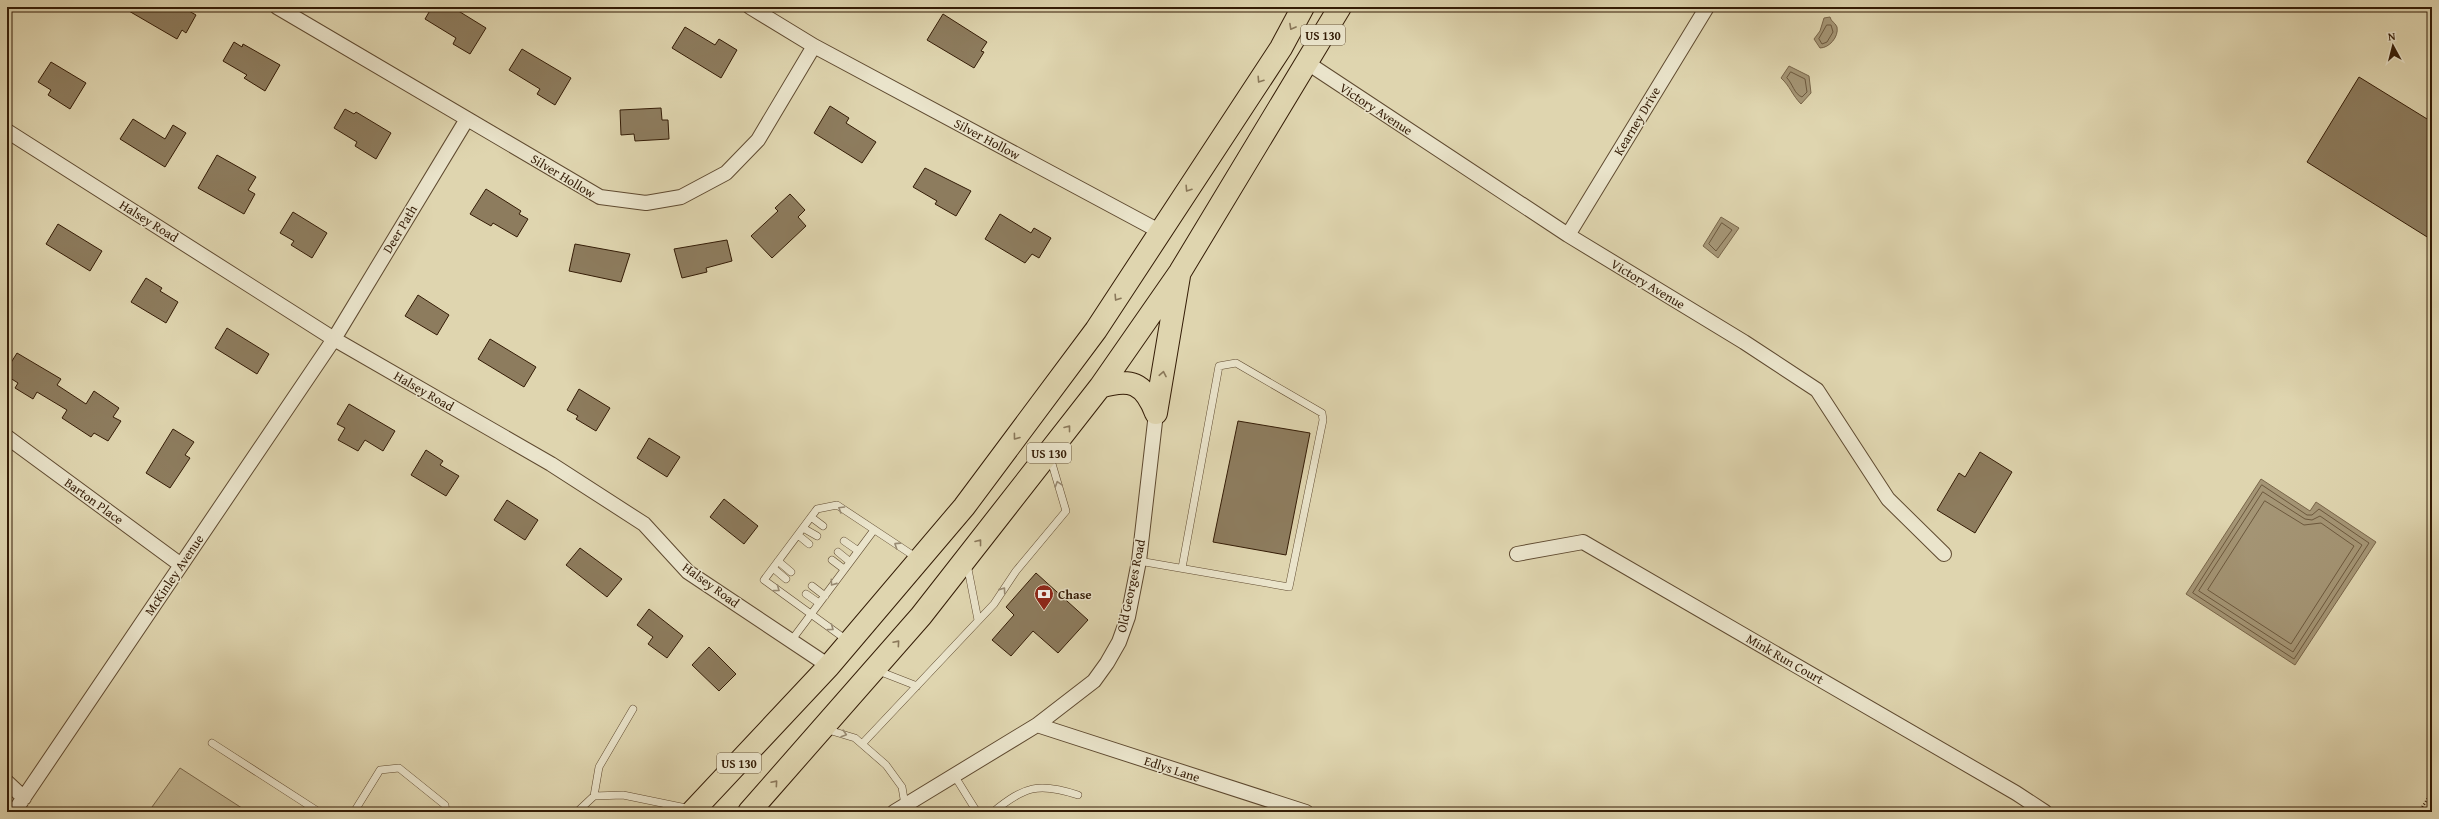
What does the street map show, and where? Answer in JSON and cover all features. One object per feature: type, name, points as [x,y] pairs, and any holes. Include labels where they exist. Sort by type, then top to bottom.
[{"type":"highway","name":"US 130","points":[[700,809],[850,642],[964,507],[1096,330],[1281,48],[1304,7]]},
{"type":"highway","name":"US 130","points":[[749,812],[921,616],[1100,387],[1180,272],[1340,7]]},
{"type":"highway","points":[[1281,48],[1306,62]]},
{"type":"highway","points":[[1156,413],[1180,272]]},
{"type":"highway","points":[[1100,387],[1119,382],[1134,383],[1147,395],[1156,413]]},
{"type":"street","name":"Silver Hollow","points":[[277,7],[600,198],[646,203],[681,197],[726,173],[758,140],[814,46]]},
{"type":"street","name":"Silver Hollow","points":[[750,7],[814,46],[1161,232]]},
{"type":"street","name":"Kearney Drive","points":[[1568,235],[1707,7]]},
{"type":"street","name":"Victory Avenue","points":[[1306,62],[1568,235],[1744,342],[1817,390],[1888,499],[1944,554]]},
{"type":"street","name":"Deer Path","points":[[334,339],[466,119]]},
{"type":"street","name":"Halsey Road","points":[[7,130],[334,339],[551,464],[644,524],[688,572],[829,666]]},
{"type":"street","name":"McKinley Avenue","points":[[14,812],[334,339]]},
{"type":"street","name":"Old Georges Road","points":[[900,808],[1038,725],[1094,681],[1107,663],[1119,642],[1128,616],[1139,561],[1156,413]]},
{"type":"street","name":"Barton Place","points":[[7,437],[181,565]]},
{"type":"street","name":"Mink Run Court","points":[[1517,554],[1583,542],[2016,793],[2045,812]]},
{"type":"street","name":"Edlys Lane","points":[[1038,725],[1306,812]]},
{"type":"street","points":[[7,782],[24,798]]},
{"type":"lane","points":[[1139,561],[1289,587],[1323,420],[1322,413],[1236,363],[1219,366],[1182,568]]},
{"type":"lane","points":[[862,744],[978,620],[1066,511],[1048,453]]},
{"type":"lane","points":[[850,642],[764,580],[817,510],[837,505],[919,559]]},
{"type":"lane","points":[[812,517],[823,526]]},
{"type":"lane","points":[[803,528],[817,536]]},
{"type":"lane","points":[[791,641],[857,550],[874,530]]},
{"type":"lane","points":[[798,535],[809,544]]},
{"type":"lane","points":[[844,541],[857,550]]},
{"type":"lane","points":[[838,552],[850,561]]},
{"type":"lane","points":[[966,559],[978,620]]},
{"type":"lane","points":[[832,560],[844,569]]},
{"type":"lane","points":[[778,561],[791,572]]},
{"type":"lane","points":[[773,568],[786,579]]},
{"type":"lane","points":[[812,586],[825,596]]},
{"type":"lane","points":[[806,594],[819,604]]},
{"type":"lane","points":[[874,670],[917,686]]},
{"type":"lane","points":[[577,812],[594,796],[599,767],[633,709]]},
{"type":"lane","points":[[823,728],[856,738],[886,765],[902,787],[900,808]]},
{"type":"lane","points":[[212,743],[319,812]]},
{"type":"lane","points":[[354,812],[380,770],[399,768],[444,805],[446,812]]},
{"type":"lane","points":[[954,775],[977,812]]},
{"type":"lane","points":[[993,812],[1009,799],[1037,787],[1053,787],[1078,795]]},
{"type":"lane","points":[[594,796],[623,795],[700,809]]},
{"type":"path","points":[[2419,812],[2432,792]]},
{"type":"shaded area","points":[[180,768],[248,812],[153,812],[152,807]]},
{"type":"water","points":[[1830,17],[1837,27],[1835,38],[1827,46],[1820,48],[1814,39],[1820,31],[1824,18]]},
{"type":"water","points":[[1789,66],[1809,76],[1811,93],[1801,104],[1781,78]]},
{"type":"water","points":[[1721,217],[1739,228],[1718,258],[1703,246]]},
{"type":"water","points":[[2261,479],[2310,511],[2316,502],[2376,542],[2295,665],[2186,594]]},
{"type":"building","points":[[122,7],[182,7],[196,15],[186,33],[182,30],[177,39]]},
{"type":"building","points":[[432,7],[452,7],[486,28],[470,54],[453,44],[456,38],[425,19]]},
{"type":"building","points":[[943,14],[987,42],[981,51],[984,52],[974,68],[927,40]]},
{"type":"building","points":[[685,27],[715,45],[719,39],[737,50],[721,78],[672,48]]},
{"type":"building","points":[[234,42],[242,47],[243,44],[280,65],[265,91],[244,78],[247,75],[223,61]]},
{"type":"building","points":[[522,49],[571,78],[555,105],[537,94],[540,89],[509,70]]},
{"type":"building","points":[[51,62],[86,83],[70,109],[48,95],[51,90],[38,82]]},
{"type":"building","points":[[2359,77],[2432,122],[2432,240],[2307,162]]},
{"type":"building","points":[[830,106],[849,118],[846,123],[876,142],[862,163],[814,133]]},
{"type":"building","points":[[661,108],[662,120],[668,120],[669,139],[635,141],[634,134],[621,135],[620,110]]},
{"type":"building","points":[[345,109],[354,114],[356,112],[391,133],[376,159],[355,146],[357,142],[334,128]]},
{"type":"building","points":[[133,119],[165,139],[173,125],[186,133],[165,167],[120,139]]},
{"type":"building","points":[[217,155],[256,177],[248,190],[255,194],[244,214],[198,188]]},
{"type":"building","points":[[925,168],[971,191],[956,216],[935,204],[937,201],[913,187]]},
{"type":"building","points":[[486,189],[521,211],[519,214],[528,219],[517,237],[493,223],[491,226],[470,214]]},
{"type":"building","points":[[790,194],[805,210],[798,217],[806,226],[772,258],[751,236],[778,211],[775,208]]},
{"type":"building","points":[[293,212],[327,233],[312,258],[291,245],[294,241],[280,233]]},
{"type":"building","points":[[1000,214],[1031,233],[1034,228],[1051,238],[1039,258],[1032,254],[1025,263],[985,239]]},
{"type":"building","points":[[58,224],[102,251],[90,271],[46,244]]},
{"type":"building","points":[[727,240],[732,261],[706,268],[707,272],[682,278],[674,249]]},
{"type":"building","points":[[575,244],[630,254],[621,282],[569,271]]},
{"type":"building","points":[[146,278],[162,288],[160,291],[178,302],[166,323],[131,302]]},
{"type":"building","points":[[418,295],[449,315],[437,335],[405,316]]},
{"type":"building","points":[[227,328],[269,354],[257,374],[215,348]]},
{"type":"building","points":[[490,339],[536,367],[524,387],[478,359]]},
{"type":"building","points":[[17,353],[61,379],[57,385],[86,404],[94,391],[119,408],[113,417],[121,421],[108,441],[94,433],[91,437],[62,418],[67,410],[37,392],[33,399],[15,388],[18,383],[7,376],[7,369]]},
{"type":"building","points":[[579,389],[610,408],[596,431],[576,419],[578,416],[567,410]]},
{"type":"building","points":[[349,404],[395,431],[383,451],[365,440],[358,451],[338,440],[345,428],[337,424]]},
{"type":"building","points":[[1238,421],[1310,433],[1286,555],[1213,542]]},
{"type":"building","points":[[173,429],[194,442],[185,455],[190,458],[170,488],[146,473]]},
{"type":"building","points":[[649,438],[680,457],[667,477],[637,458]]},
{"type":"building","points":[[426,450],[443,461],[440,465],[459,476],[446,496],[411,475]]},
{"type":"building","points":[[1980,452],[2012,472],[1975,533],[1937,510],[1959,473],[1965,477]]},
{"type":"building","points":[[724,499],[758,526],[744,544],[710,517]]},
{"type":"building","points":[[507,500],[538,520],[525,540],[494,520]]},
{"type":"building","points":[[580,548],[622,579],[607,597],[566,565]]},
{"type":"building","name":"Chase","points":[[1036,573],[1088,620],[1058,653],[1033,631],[1011,656],[992,640],[1014,615],[1006,607]]},
{"type":"building","points":[[649,609],[683,636],[667,658],[648,644],[653,637],[637,625]]},
{"type":"building","points":[[709,647],[736,674],[719,691],[692,665]]},
{"type":"place","name":"Chase","points":[[1044,611]]}]
